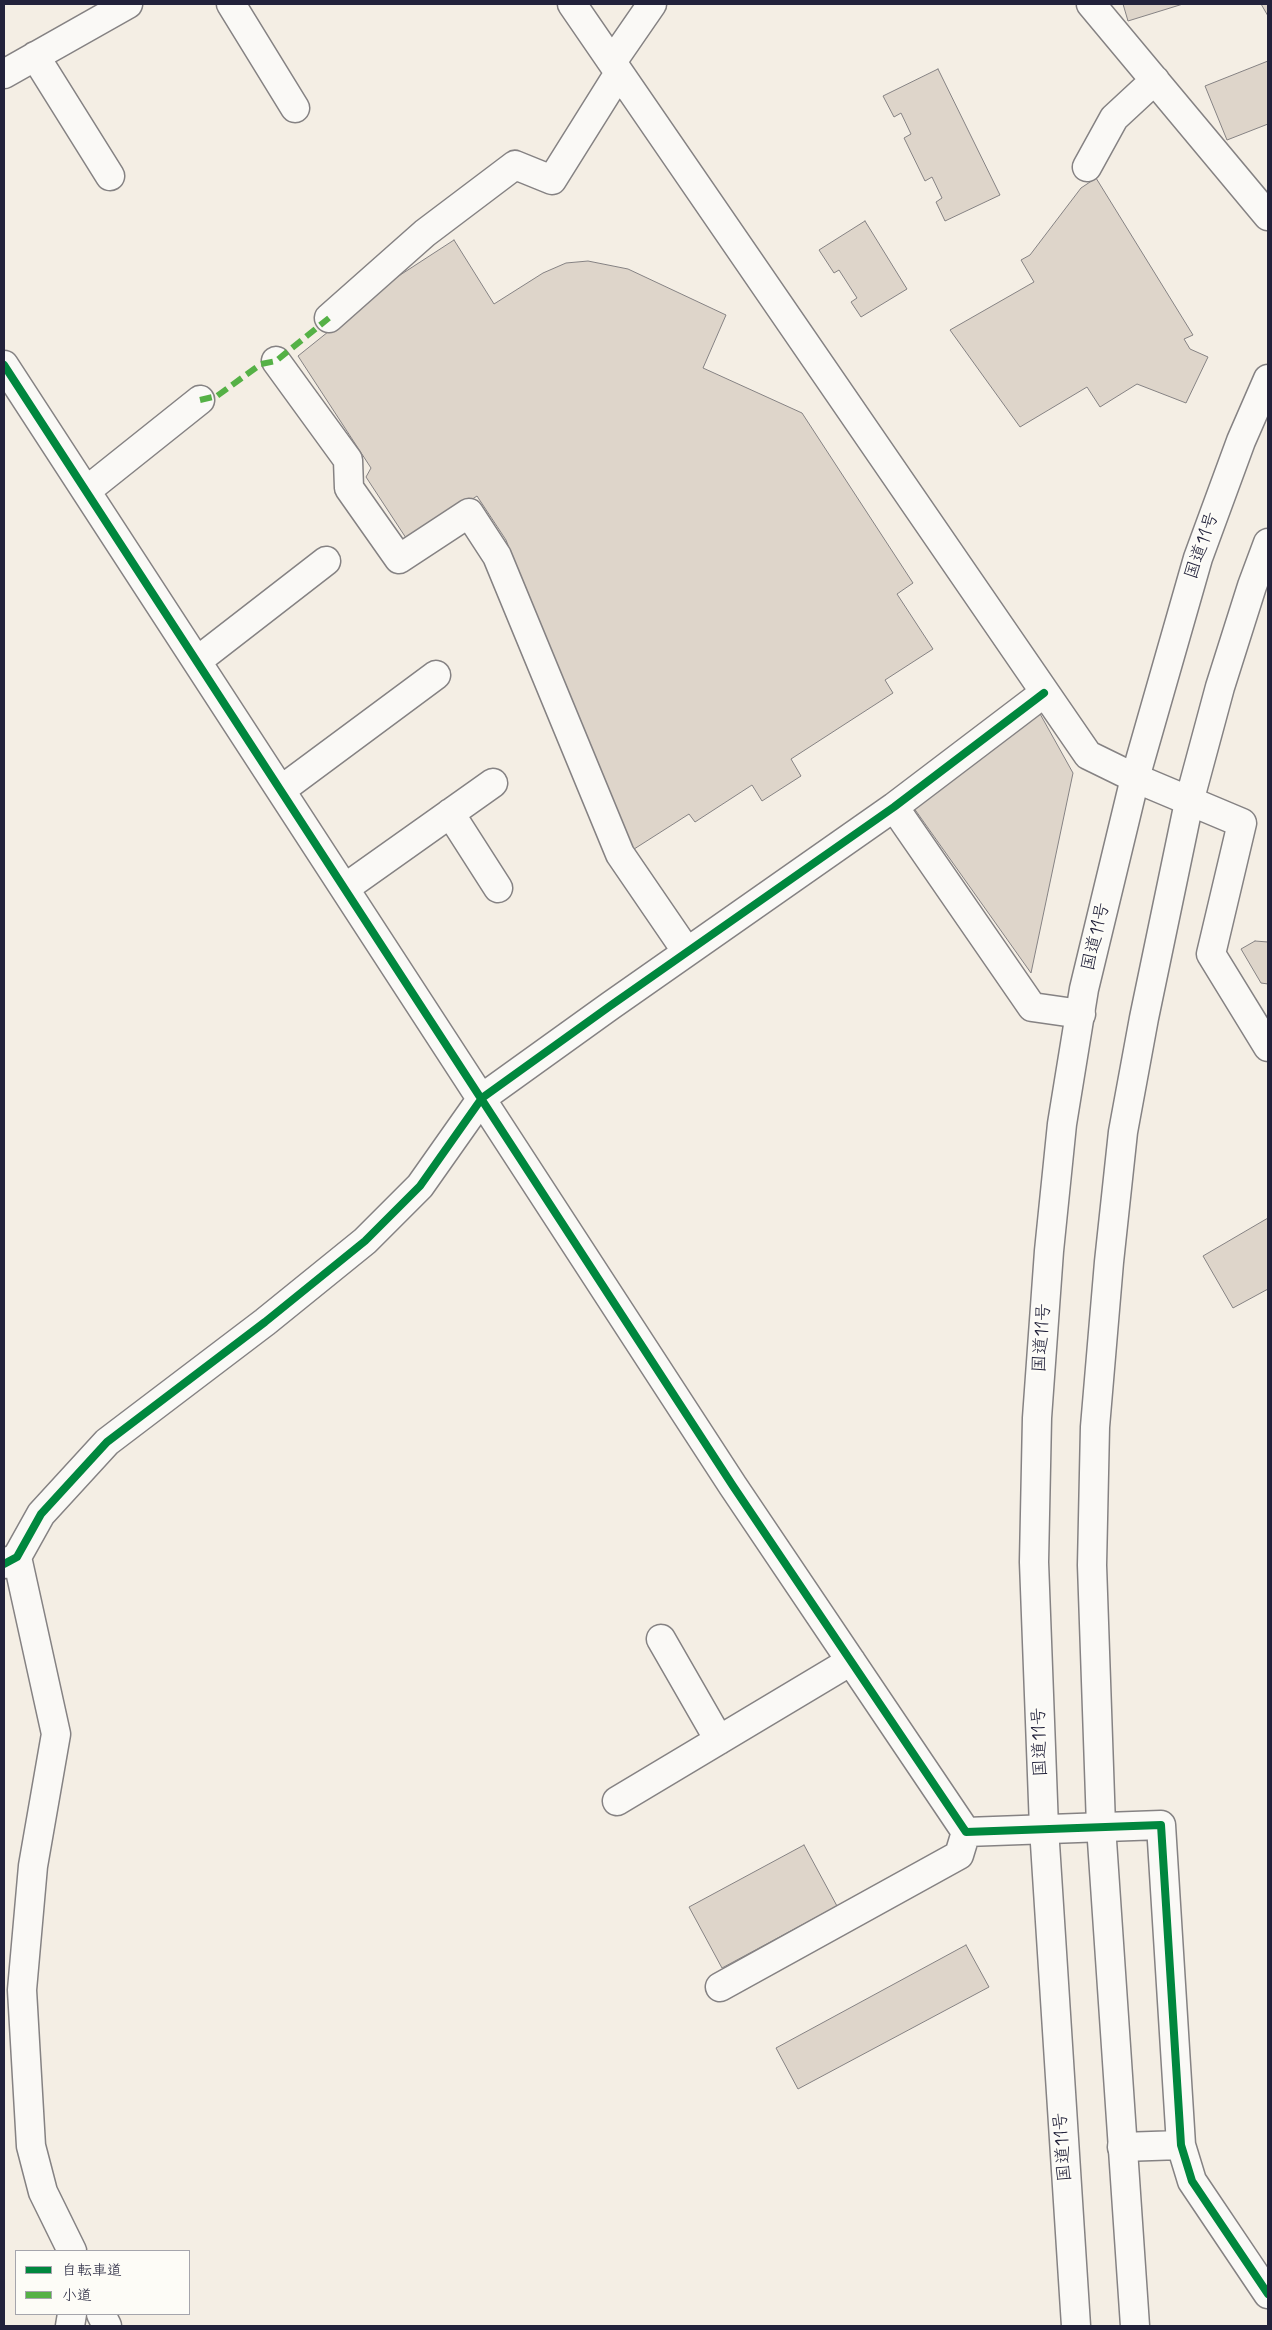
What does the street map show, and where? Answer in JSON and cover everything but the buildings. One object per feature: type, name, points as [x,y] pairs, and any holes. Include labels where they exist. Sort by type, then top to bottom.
[{"type":"main road","points":[[4,74],[128,4]]},
{"type":"main road","points":[[231,4],[295,108]]},
{"type":"main road","points":[[572,4],[1088,755],[1134,778],[1242,823],[1211,954],[1268,1047]]},
{"type":"main road","points":[[329,318],[425,233],[516,165],[552,180],[652,4]]},
{"type":"main road","points":[[1091,4],[1268,216]]},
{"type":"main road","points":[[35,56],[110,176]]},
{"type":"main road","points":[[1088,167],[1114,118],[1155,80]]},
{"type":"main road","points":[[276,361],[348,460],[349,488],[400,559],[469,513],[497,556],[620,854],[687,952]]},
{"type":"main road","points":[[4,365],[733,1486],[966,1832]]},
{"type":"main road","name":"国道11号","points":[[1076,2326],[1044,1828],[1034,1562],[1037,1418],[1049,1251],[1062,1124],[1084,989],[1134,778],[1198,558],[1241,441],[1268,379]]},
{"type":"main road","points":[[86,491],[200,400]]},
{"type":"main road","points":[[1135,2326],[1100,1826],[1092,1565],[1095,1427],[1108,1272],[1123,1132],[1144,1018],[1189,802],[1220,687],[1252,586],[1268,543]]},
{"type":"main road","points":[[197,661],[326,561]]},
{"type":"main road","points":[[281,790],[436,675]]},
{"type":"main road","points":[[72,2250],[43,2192],[31,2146],[22,1990],[33,1866],[56,1734],[11,1561],[41,1514],[107,1442],[265,1322],[365,1242],[420,1186],[482,1098],[894,807],[1044,693]]},
{"type":"main road","points":[[345,888],[493,783]]},
{"type":"main road","points":[[894,807],[1032,1007],[1081,1014]]},
{"type":"main road","points":[[450,813],[498,888]]},
{"type":"main road","points":[[661,1639],[719,1740]]},
{"type":"main road","points":[[618,1801],[851,1661]]},
{"type":"main road","points":[[966,1832],[1162,1825],[1181,2146],[1192,2181],[1265,2284]]},
{"type":"main road","points":[[720,1986],[959,1855],[966,1832]]},
{"type":"main road","points":[[1122,2147],[1181,2146]]},
{"type":"marked path","points":[[200,400],[217,396],[261,364],[276,361],[329,318]]},
{"type":"cycle path","points":[[4,365],[733,1486],[966,1832],[1161,1825],[1181,2145],[1192,2181],[1268,2294]]},
{"type":"cycle path","points":[[4,1564],[17,1557],[41,1514],[107,1442],[265,1322],[365,1241],[420,1186],[482,1098],[894,807],[1044,693]]}]
